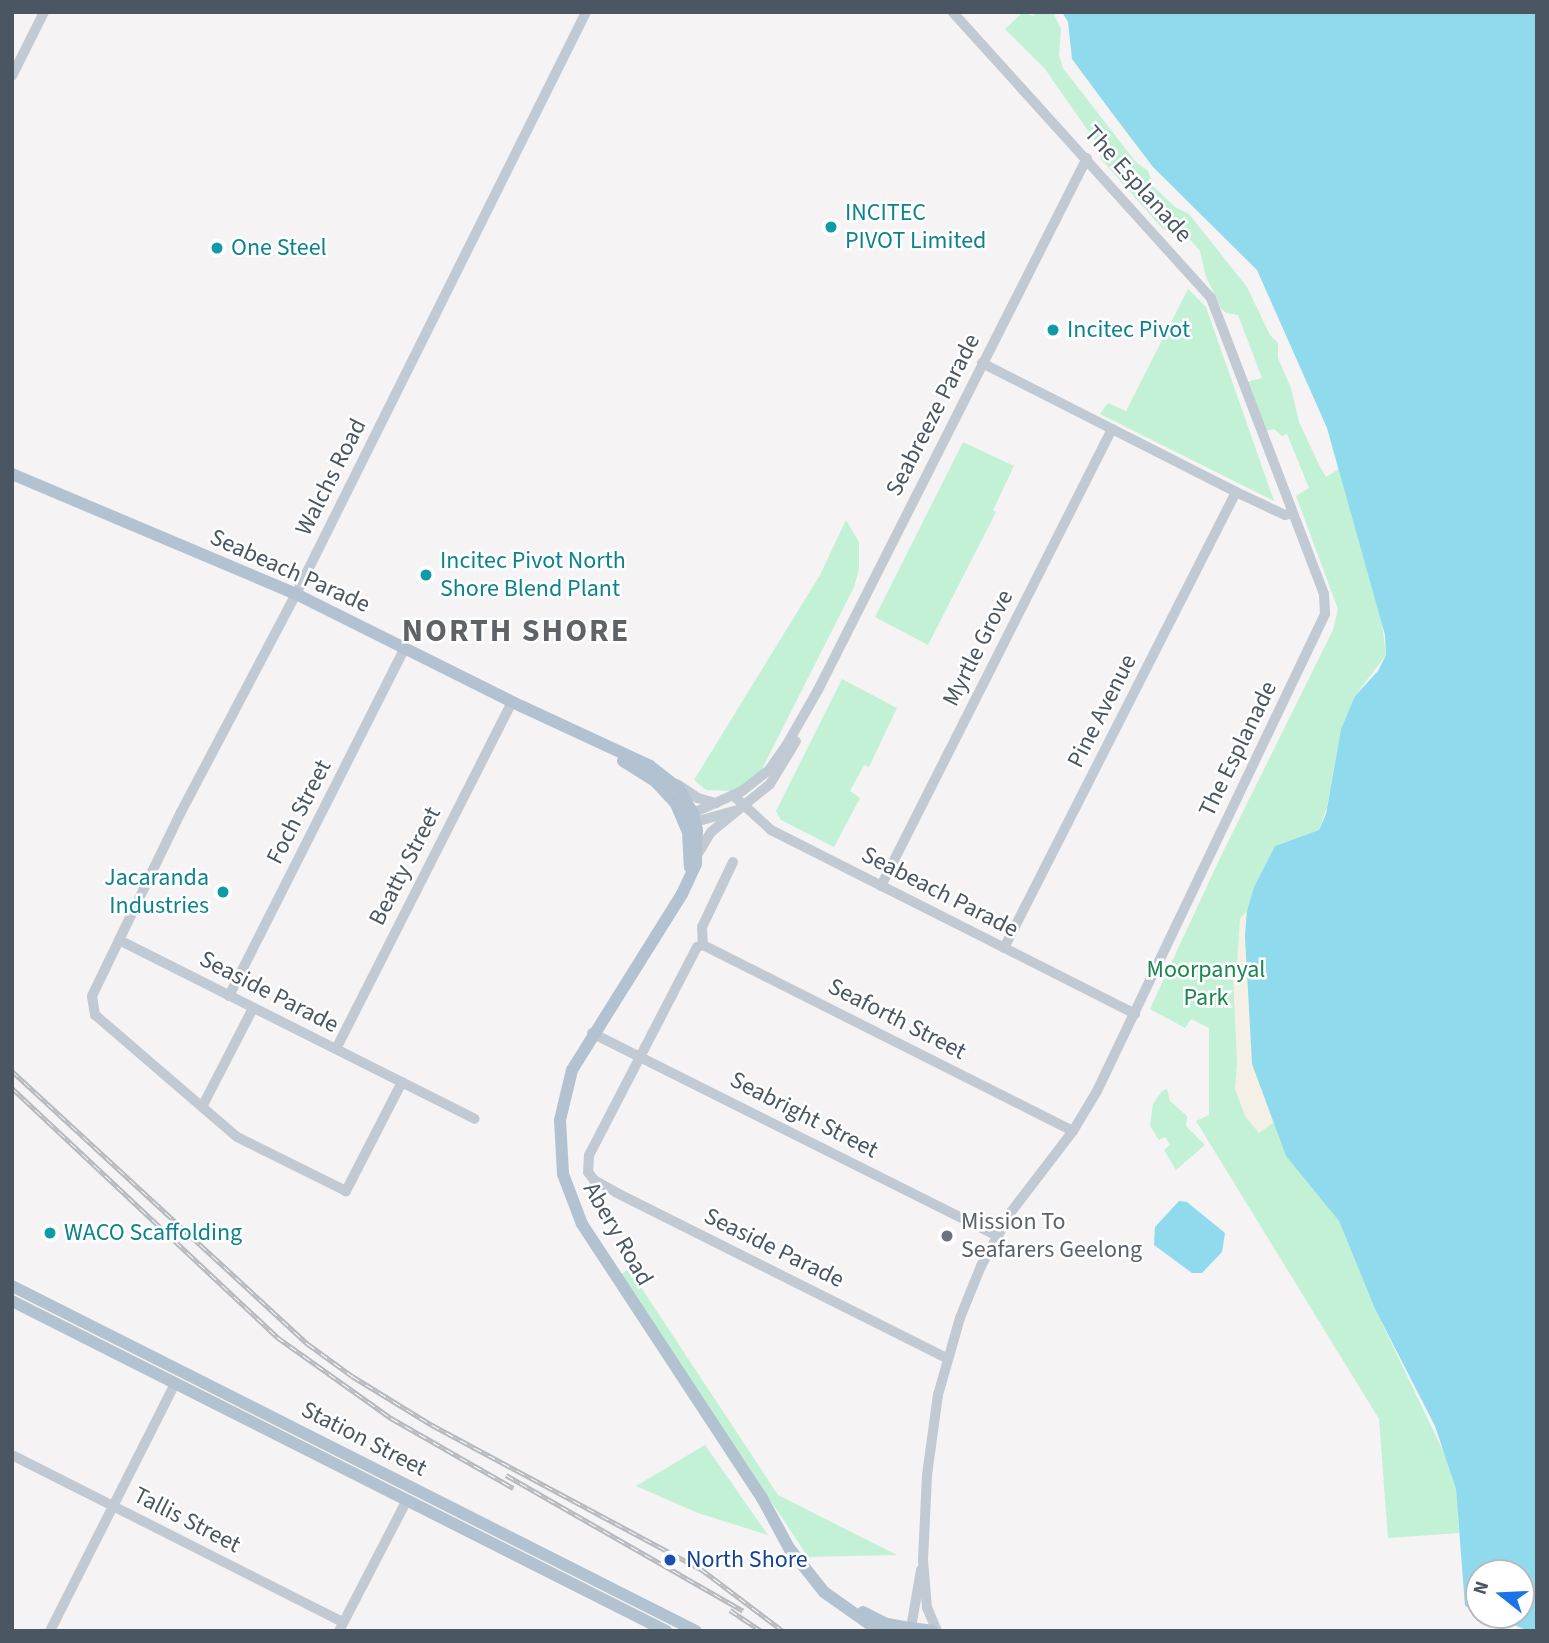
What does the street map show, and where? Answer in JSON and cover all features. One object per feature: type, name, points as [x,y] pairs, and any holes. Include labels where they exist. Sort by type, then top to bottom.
[{"type":"main road","name":"Seabeach Parade","points":[[12,474],[296,594],[512,702],[635,758],[665,776],[678,787],[691,818],[690,856],[682,894]]},
{"type":"main road","name":"Seabeach Parade","points":[[584,736],[661,786],[691,818]]},
{"type":"main road","name":"Abery Road","points":[[691,818],[699,852],[694,872],[592,1033],[568,1079],[559,1120],[560,1161],[569,1197],[588,1233],[762,1498],[816,1572],[839,1596],[874,1618],[909,1629],[935,1631]]},
{"type":"main road","name":"Station Street","points":[[12,1286],[696,1631]]},
{"type":"main road","name":"Station Street","points":[[12,1301],[666,1631]]},
{"type":"main road","points":[[407,1500],[414,1488]]},
{"type":"main road","name":"Abery Road","points":[[762,1498],[781,1536],[817,1584],[838,1603],[879,1631]]},
{"type":"street","points":[[12,76],[44,12]]},
{"type":"street","name":"Walchs Road","points":[[202,1107],[95,1015],[92,996],[181,812],[296,594],[586,12]]},
{"type":"street","name":"The Esplanade","points":[[909,1629],[923,1559],[931,1434],[947,1358],[969,1293],[997,1236],[1020,1199],[1089,1106],[1325,614],[1324,594],[1211,298],[953,12]]},
{"type":"street","name":"Seabreeze Parade","points":[[699,852],[708,835],[765,789],[781,768],[1087,158]]},
{"type":"street","points":[[982,363],[1236,492],[1285,515],[1292,513]]},
{"type":"street","name":"Myrtle Grove","points":[[881,886],[1112,429]]},
{"type":"street","name":"Pine Avenue","points":[[1004,948],[1236,492]]},
{"type":"street","name":"Foch Street","points":[[229,996],[405,648]]},
{"type":"street","name":"Seabreeze Parade","points":[[691,818],[735,797],[776,762],[818,690]]},
{"type":"street","name":"Beatty Street","points":[[336,1049],[512,702]]},
{"type":"street","points":[[665,776],[698,798],[722,802]]},
{"type":"street","name":"Seabeach Parade","points":[[735,797],[771,831],[1135,1014]]},
{"type":"street","name":"Seabreeze Parade","points":[[691,818],[744,807]]},
{"type":"street","points":[[641,1057],[697,947],[703,944],[702,927],[733,862]]},
{"type":"street","name":"Seaside Parade","points":[[119,940],[475,1119]]},
{"type":"street","name":"Seaforth Street","points":[[703,944],[1073,1131]]},
{"type":"street","points":[[253,1008],[202,1107],[237,1137],[346,1191],[402,1082]]},
{"type":"street","name":"Seabright Street","points":[[592,1033],[997,1236]]},
{"type":"street","name":"Seaside Parade","points":[[641,1057],[589,1155],[587,1169],[592,1178],[947,1358]]},
{"type":"street","points":[[50,1631],[175,1384]]},
{"type":"street","name":"Tallis Street","points":[[12,1455],[341,1627]]},
{"type":"street","points":[[341,1627],[407,1500]]},
{"type":"street","name":"The Esplanade","points":[[923,1559],[927,1608],[935,1631]]},
{"type":"green space","name":"Moorpanyal Park","points":[[1023,12],[1033,16],[1037,12],[1053,12],[1061,29],[1059,55],[1063,68],[1135,161],[1148,171],[1154,187],[1175,207],[1189,214],[1247,287],[1270,335],[1278,343],[1278,358],[1291,388],[1299,422],[1320,467],[1326,477],[1339,469],[1382,624],[1386,655],[1355,696],[1341,729],[1327,807],[1319,830],[1275,846],[1254,887],[1252,1064],[1284,1150],[1339,1221],[1375,1309],[1445,1455],[1456,1489],[1459,1533],[1388,1538],[1379,1419],[1196,1121],[1209,1115],[1209,1028],[1191,1019],[1185,1028],[1150,1009],[1220,858],[1333,630],[1338,609],[1296,496],[1309,488],[1287,434],[1282,436],[1274,429],[1265,431],[1247,382],[1262,378],[1238,315],[1226,313],[1221,308],[1206,277],[1200,251],[1187,236],[1163,229],[1101,159],[1096,142],[1045,69],[1005,29]]},
{"type":"green space","points":[[1188,289],[1206,307],[1274,501],[1100,414],[1108,403],[1126,411]]},
{"type":"green space","points":[[963,442],[1014,466],[993,510],[996,512],[928,645],[875,617]]},
{"type":"green space","points":[[846,520],[859,542],[859,569],[854,587],[761,771],[735,791],[706,790],[694,780],[820,575]]},
{"type":"green space","points":[[842,679],[897,708],[869,767],[864,765],[850,791],[860,798],[834,847],[781,820],[776,811]]},
{"type":"green space","points":[[1167,1089],[1170,1101],[1187,1116],[1186,1126],[1205,1145],[1176,1170],[1164,1150],[1170,1145],[1165,1137],[1159,1140],[1150,1126],[1153,1104],[1162,1091]]},
{"type":"green space","points":[[629,1269],[778,1495],[897,1555],[808,1557],[621,1274]]},
{"type":"green space","points":[[705,1445],[768,1535],[698,1513],[636,1486]]},
{"type":"sand","points":[[1247,911],[1245,936],[1253,1065],[1274,1122],[1259,1133],[1245,1116],[1235,1089],[1237,1061],[1233,974],[1237,965],[1240,918]]},
{"type":"water","points":[[1062,12],[1537,12],[1537,1631],[1524,1629],[1535,1629],[1535,1559],[1465,1559],[1465,1606],[1456,1489],[1435,1426],[1375,1309],[1339,1221],[1286,1156],[1252,1064],[1245,936],[1247,911],[1254,887],[1275,846],[1319,830],[1326,814],[1341,729],[1355,696],[1378,671],[1386,655],[1385,635],[1327,428],[1257,270],[1153,167],[1072,59],[1068,22]]},
{"type":"water","points":[[1179,1201],[1187,1202],[1225,1233],[1222,1252],[1202,1273],[1192,1273],[1154,1245],[1155,1227]]},
{"type":"railway","points":[[12,1071],[308,1344],[352,1376],[432,1425],[701,1569],[783,1631]]},
{"type":"railway","points":[[12,1088],[277,1337],[391,1418],[513,1488]]},
{"type":"railway","points":[[506,1475],[743,1611]]},
{"type":"railway","points":[[730,1610],[761,1631]]},
{"type":"place","name":"INCITEC PIVOT Limited","points":[[831,227]]},
{"type":"place","name":"One Steel","points":[[217,248]]},
{"type":"place","name":"Incitec Pivot","points":[[1053,330]]},
{"type":"place","name":"Incitec Pivot North Shore Blend Plant","points":[[426,575]]},
{"type":"place","name":"Jacaranda Industries","points":[[223,892]]},
{"type":"place","name":"WACO Scaffolding","points":[[50,1233]]},
{"type":"place","name":"Mission To Seafarers Geelong","points":[[947,1236]]},
{"type":"place","name":"North Shore","points":[[670,1560]]},
{"type":"district","name":"NORTH SHORE","points":[[516,631]]}]
